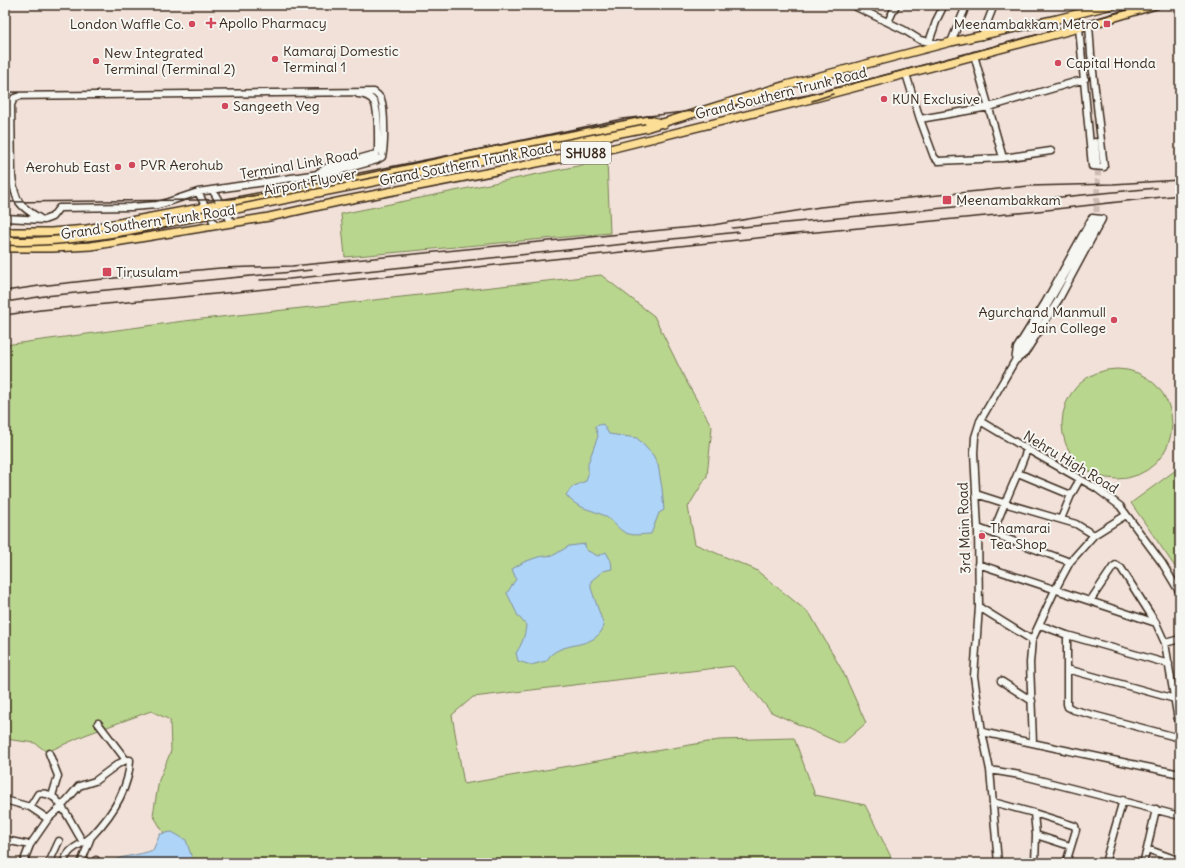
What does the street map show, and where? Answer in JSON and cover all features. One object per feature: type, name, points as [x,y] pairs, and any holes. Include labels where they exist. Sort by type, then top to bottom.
[{"type":"main road","name":"Grand Southern Trunk Road","points":[[664,124],[786,85],[951,42],[1057,19],[1112,5]]},
{"type":"main road","name":"Grand Southern Trunk Road","points":[[5,248],[91,246],[269,217],[342,201],[614,148],[906,74],[1156,5]]},
{"type":"main road","points":[[5,232],[51,232],[87,229],[206,208],[649,120],[664,124]]},
{"type":"main road","name":"Airport Flyover","points":[[5,241],[51,241],[126,231],[664,124]]},
{"type":"street","points":[[852,5],[904,30],[920,40],[943,45]]},
{"type":"street","points":[[866,12],[868,5]]},
{"type":"street","points":[[888,22],[896,5]]},
{"type":"street","points":[[929,42],[937,19],[944,5]]},
{"type":"street","points":[[982,36],[994,5]]},
{"type":"street","points":[[951,42],[964,11]]},
{"type":"street","points":[[1084,26],[1091,54],[1104,167],[1092,166],[1085,79],[1084,26]]},
{"type":"street","points":[[1084,26],[1097,162]]},
{"type":"street","points":[[974,55],[1003,158]]},
{"type":"street","points":[[906,74],[934,157],[938,161],[1003,158],[1051,151]]},
{"type":"street","points":[[920,118],[989,107],[1085,79]]},
{"type":"street","name":"Terminal Link Road","points":[[5,96],[374,92],[380,97],[382,104],[384,150],[382,157],[373,162],[338,171],[213,191],[198,192],[165,203],[146,206],[59,208],[49,219],[42,220]]},
{"type":"street","points":[[5,100],[361,94],[370,97],[375,103],[378,140],[378,149],[376,154],[326,168],[315,174]]},
{"type":"street","points":[[20,96],[14,98],[11,105],[12,176],[15,193],[20,205],[42,220]]},
{"type":"street","points":[[213,191],[232,222]]},
{"type":"street","points":[[198,192],[215,225]]},
{"type":"street","points":[[5,218],[42,220]]},
{"type":"street","points":[[1092,218],[1102,219],[1080,262],[1046,320],[1025,353],[1015,361],[1017,348],[1045,303],[1092,218]]},
{"type":"street","name":"3rd Main Road","points":[[998,863],[990,770],[982,732],[974,676],[978,607],[978,528],[974,453],[975,437],[980,421],[1096,222]]},
{"type":"street","name":"Nehru High Road","points":[[980,421],[1080,479],[1109,497],[1120,506],[1162,563],[1180,593]]},
{"type":"street","points":[[993,533],[1027,449]]},
{"type":"street","points":[[1018,473],[1071,495]]},
{"type":"street","points":[[1061,519],[1071,495],[1080,479]]},
{"type":"street","points":[[976,494],[1004,504],[1082,526],[1094,535]]},
{"type":"street","points":[[1033,743],[1030,663],[1032,640],[1055,590],[1070,562],[1094,535],[1126,515]]},
{"type":"street","points":[[978,528],[1070,562]]},
{"type":"street","points":[[978,564],[1156,623]]},
{"type":"street","points":[[1090,601],[1113,567],[1116,565],[1119,566],[1156,623],[1166,643],[1180,732]]},
{"type":"street","points":[[978,607],[1032,640]]},
{"type":"street","points":[[1040,624],[1067,635],[1169,664]]},
{"type":"street","points":[[1067,635],[1067,704],[1071,709],[1180,738]]},
{"type":"street","points":[[1166,643],[1180,639]]},
{"type":"street","points":[[1067,669],[1175,699]]},
{"type":"street","points":[[1001,681],[1032,701]]},
{"type":"street","points":[[64,863],[70,850],[91,837],[110,814],[122,797],[130,772],[130,760],[126,760],[98,723]]},
{"type":"street","points":[[982,732],[1180,774]]},
{"type":"street","points":[[49,752],[58,776],[52,796]]},
{"type":"street","points":[[23,863],[30,845],[48,819],[62,807],[79,786],[95,781],[126,760]]},
{"type":"street","points":[[990,770],[1020,775],[1123,800],[1180,816]]},
{"type":"street","points":[[30,807],[38,794],[48,794],[52,796],[62,807],[83,842]]},
{"type":"street","points":[[5,800],[30,807],[48,819]]},
{"type":"street","points":[[1105,863],[1123,800]]},
{"type":"street","points":[[993,802],[1075,826],[1076,830],[1066,863]]},
{"type":"street","points":[[1143,863],[1156,809]]},
{"type":"street","points":[[1034,813],[1036,836],[1035,863]]},
{"type":"street","points":[[1036,836],[1070,846]]},
{"type":"street","points":[[81,863],[91,837]]},
{"type":"street","points":[[5,840],[30,845]]},
{"type":"street","points":[[49,863],[59,841]]},
{"type":"street","points":[[1147,848],[1180,861]]},
{"type":"green space","points":[[607,160],[610,233],[345,257],[341,214]]},
{"type":"green space","points":[[601,275],[654,316],[685,379],[712,427],[707,476],[688,507],[695,544],[756,570],[810,614],[843,672],[866,723],[842,744],[771,712],[733,666],[473,697],[452,715],[464,784],[719,740],[794,738],[815,795],[865,805],[894,863],[182,863],[153,815],[159,780],[171,751],[170,720],[151,711],[85,735],[47,752],[35,743],[5,739],[5,345],[184,321]]},
{"type":"green space","points":[[1117,369],[1138,373],[1148,378],[1156,385],[1163,393],[1168,403],[1172,424],[1168,445],[1163,455],[1156,463],[1148,470],[1138,475],[1117,479],[1096,475],[1086,470],[1078,463],[1071,455],[1066,445],[1062,424],[1066,403],[1071,393],[1078,385],[1086,378],[1096,373]]},
{"type":"green space","points":[[1180,467],[1180,574],[1131,503]]},
{"type":"water","points":[[603,424],[609,434],[637,438],[653,455],[658,465],[664,510],[659,513],[651,534],[634,535],[626,533],[612,521],[598,513],[582,507],[566,495],[572,487],[586,481],[588,474],[588,463],[598,436],[595,426]]},
{"type":"water","points":[[585,544],[586,550],[598,556],[606,552],[611,561],[612,569],[603,571],[591,581],[591,588],[604,626],[600,633],[588,642],[558,650],[546,661],[531,665],[518,661],[516,653],[523,640],[526,625],[518,616],[507,593],[516,579],[512,569],[524,562],[538,557],[554,555],[569,546]]},
{"type":"water","points":[[172,832],[186,840],[192,863],[108,863],[119,858],[153,850],[160,834]]},
{"type":"tunnel","points":[[1096,221],[1098,176],[1097,162]]},
{"type":"railway","points":[[5,202],[231,199],[279,192],[622,119],[764,103],[808,95],[1146,5]]},
{"type":"railway","points":[[812,101],[833,94]]},
{"type":"railway","points":[[5,291],[94,280],[220,268],[292,266],[713,225],[820,207],[1029,186],[1113,184],[1180,180]]},
{"type":"railway","points":[[732,228],[1156,188]]},
{"type":"railway","points":[[5,315],[41,310],[237,292],[785,235],[1029,212],[1180,195]]},
{"type":"railway","points":[[260,280],[289,279],[739,232]]},
{"type":"railway","points":[[5,302],[45,296],[312,270]]},
{"type":"place","name":"Apollo Pharmacy","points":[[211,23]]},
{"type":"place","name":"London Waffle Co.","points":[[192,24]]},
{"type":"place","name":"Meenambakkam Metro","points":[[1107,24]]},
{"type":"place","name":"Kamaraj Domestic Terminal 1","points":[[275,59]]},
{"type":"place","name":"New Integrated Terminal (Terminal 2)","points":[[96,61]]},
{"type":"place","name":"Capital Honda","points":[[1058,63]]},
{"type":"place","name":"KUN Exclusive","points":[[884,99]]},
{"type":"place","name":"Sangeeth Veg","points":[[225,106]]},
{"type":"place","name":"PVR Aerohub","points":[[132,165]]},
{"type":"place","name":"Aerohub East","points":[[118,167]]},
{"type":"place","name":"Meenambakkam","points":[[947,200]]},
{"type":"place","name":"Tirusulam","points":[[107,272]]},
{"type":"place","name":"Agurchand Manmull Jain College","points":[[1114,320]]},
{"type":"place","name":"Thamarai Tea Shop","points":[[982,536]]}]
